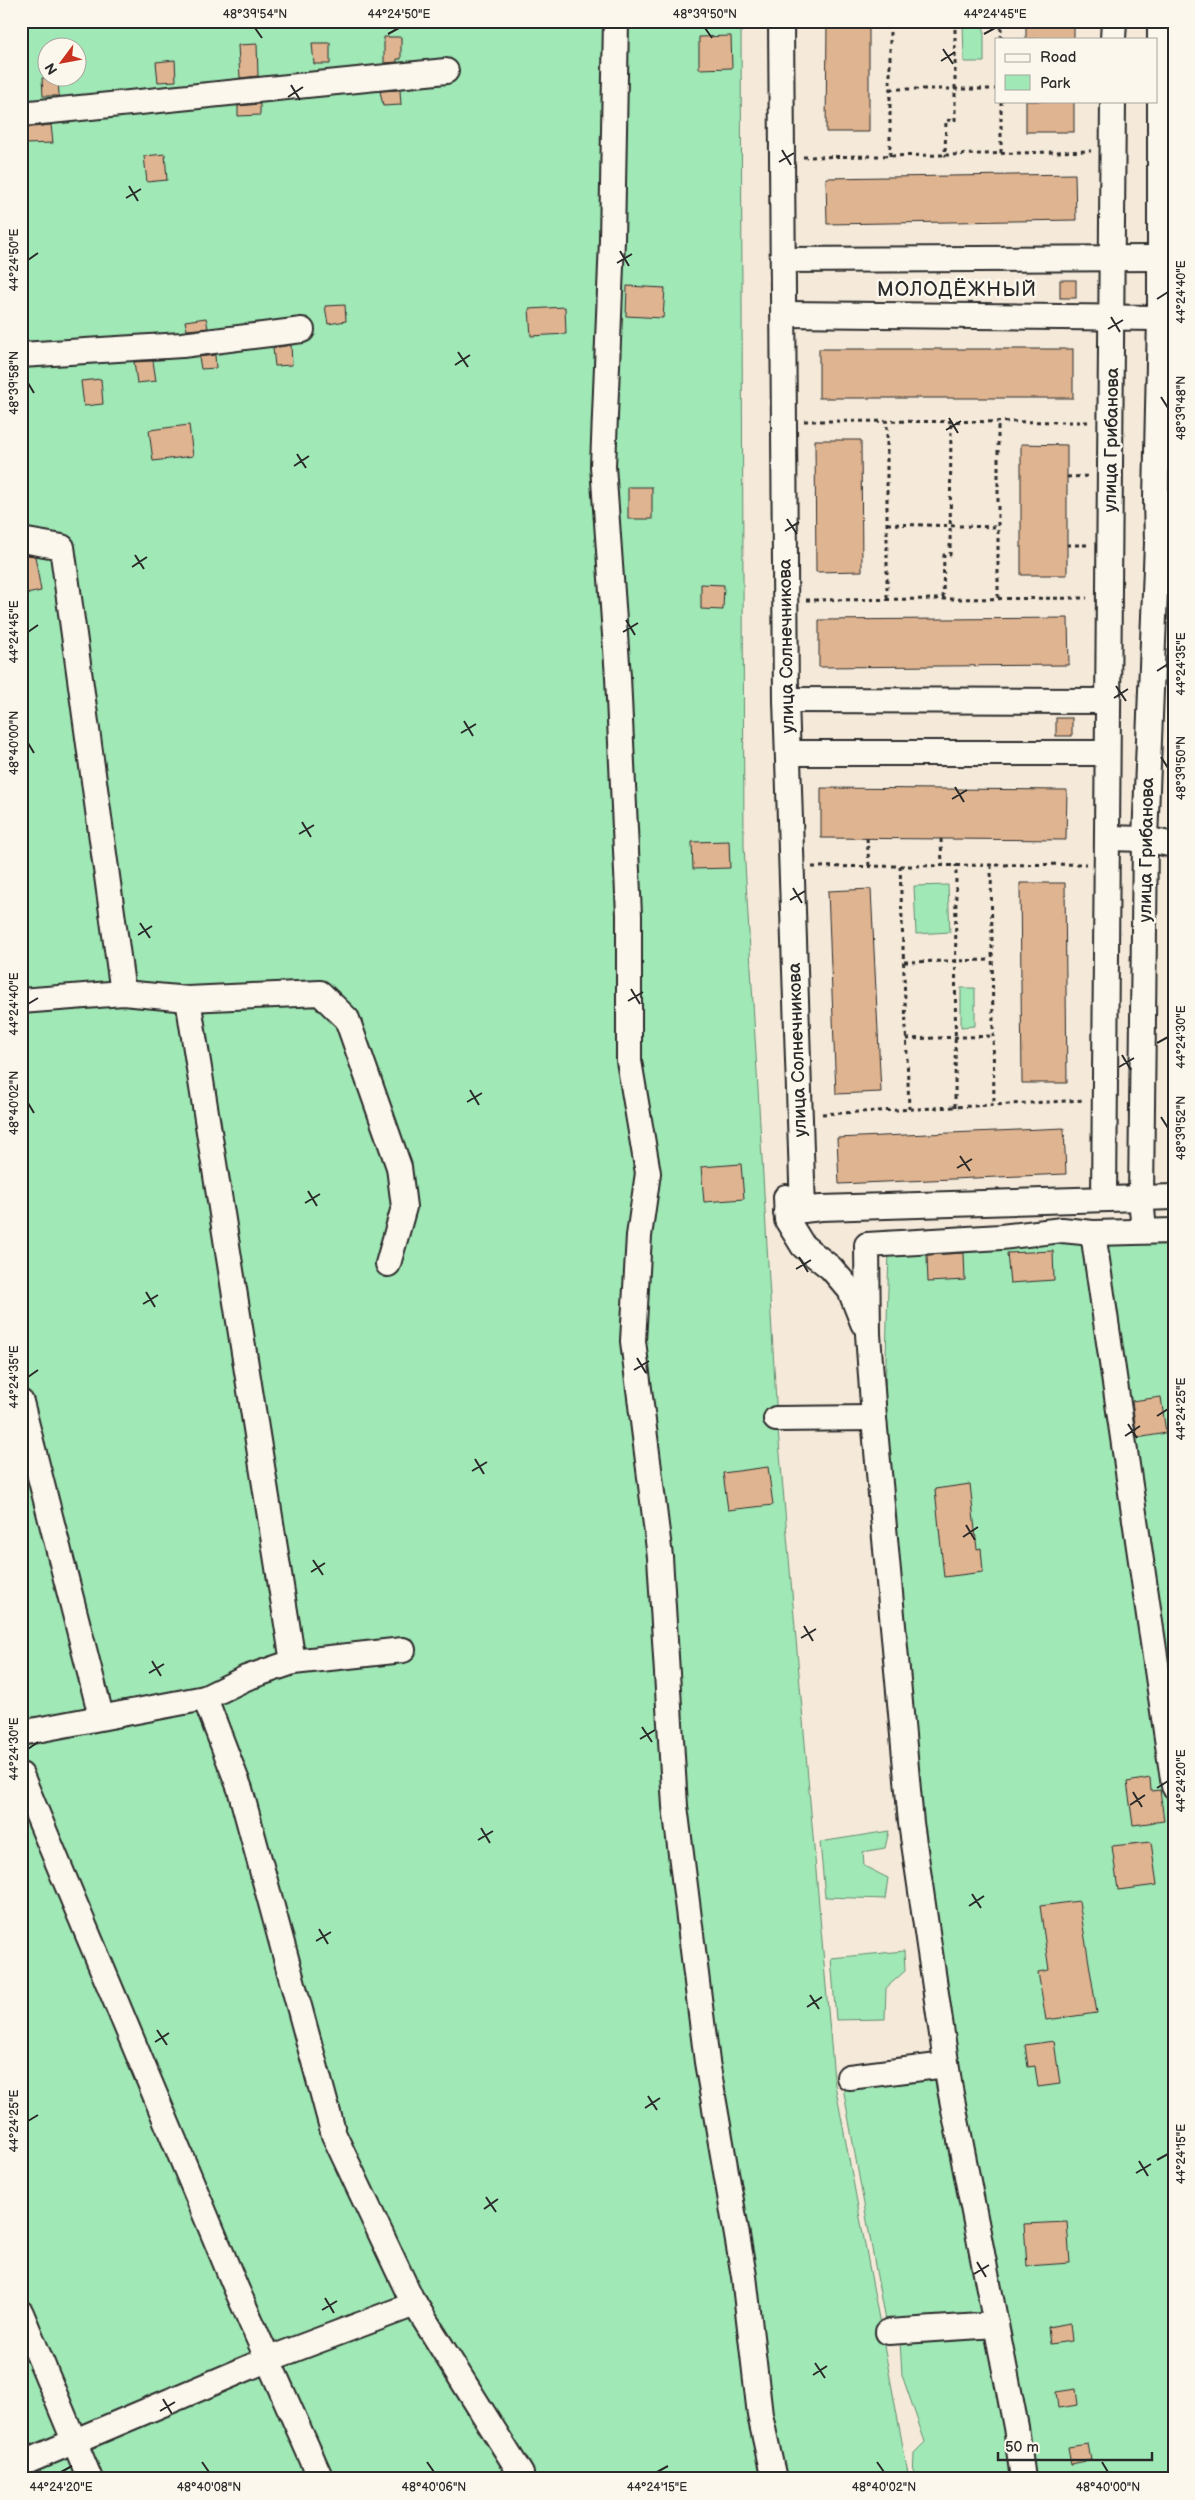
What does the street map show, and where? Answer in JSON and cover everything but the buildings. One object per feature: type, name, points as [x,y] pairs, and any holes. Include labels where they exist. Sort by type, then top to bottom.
[{"type":"street","points":[[616,21],[612,240],[603,466],[618,677],[628,915],[628,1061],[648,1173],[639,1236],[633,1341],[660,1557],[676,1816],[707,2062],[744,2276],[760,2415],[774,2479]]},
{"type":"street","name":"улица Солнечникова","points":[[781,21],[786,700],[800,1151],[794,1211]]},
{"type":"street","points":[[1114,21],[1114,38]]},
{"type":"street","name":"улица Грибанова","points":[[1144,1231],[1141,1198],[1145,839],[1166,545],[1156,498],[1160,318],[1164,243],[1160,21]]},
{"type":"street","points":[[21,114],[446,71]]},
{"type":"street","name":"улица Грибанова","points":[[1104,1199],[1113,102]]},
{"type":"street","points":[[783,260],[1113,258],[1164,243]]},
{"type":"street","points":[[784,314],[1160,318]]},
{"type":"street","points":[[21,355],[182,345],[302,330]]},
{"type":"street","points":[[21,540],[62,547],[123,993]]},
{"type":"street","points":[[786,700],[1108,701]]},
{"type":"street","points":[[788,753],[1107,753]]},
{"type":"street","points":[[1107,838],[1145,839],[1174,845]]},
{"type":"street","points":[[21,1002],[123,993],[188,999],[320,993],[347,1019],[399,1166],[404,1207],[388,1264]]},
{"type":"street","points":[[188,999],[293,1662]]},
{"type":"street","points":[[868,1334],[850,1290],[831,1268],[803,1246],[787,1220],[794,1211],[1174,1197]]},
{"type":"street","points":[[1023,2479],[996,2325],[946,2065],[911,1823],[874,1418],[868,1334],[867,1246],[1062,1230],[1093,1232],[1174,1231]]},
{"type":"street","points":[[1093,1232],[1174,1786]]},
{"type":"street","points":[[21,1402],[101,1716]]},
{"type":"street","points":[[776,1419],[874,1418]]},
{"type":"street","points":[[21,1733],[101,1716],[205,1698],[246,1678],[293,1662],[403,1650]]},
{"type":"street","points":[[205,1698],[240,1789],[334,2135],[415,2304],[521,2474]]},
{"type":"street","points":[[21,1775],[236,2288],[321,2479]]},
{"type":"street","points":[[849,2077],[946,2065]]},
{"type":"street","points":[[21,2464],[269,2359],[415,2304]]},
{"type":"street","points":[[21,2313],[90,2479]]},
{"type":"street","points":[[888,2332],[996,2325]]},
{"type":"path","points":[[890,21],[890,156]]},
{"type":"path","points":[[945,155],[946,120],[955,121],[955,21]]},
{"type":"path","points":[[1001,21],[1001,38]]},
{"type":"path","points":[[890,89],[995,89]]},
{"type":"path","points":[[1001,102],[1001,154]]},
{"type":"path","points":[[797,157],[1001,154],[1099,150]]},
{"type":"path","points":[[887,598],[888,420]]},
{"type":"path","points":[[784,421],[951,420],[1091,422]]},
{"type":"path","points":[[943,598],[944,555],[950,555],[951,420]]},
{"type":"path","points":[[998,421],[998,598]]},
{"type":"path","points":[[1067,477],[1091,476]]},
{"type":"path","points":[[887,524],[998,527]]},
{"type":"path","points":[[1067,545],[1090,545]]},
{"type":"path","points":[[806,600],[1090,598]]},
{"type":"path","points":[[867,838],[869,866]]},
{"type":"path","points":[[941,839],[942,865]]},
{"type":"path","points":[[812,867],[1087,864]]},
{"type":"path","points":[[955,1107],[956,865]]},
{"type":"path","points":[[991,865],[994,1105]]},
{"type":"path","points":[[900,866],[908,1109]]},
{"type":"path","points":[[904,962],[992,960]]},
{"type":"path","points":[[906,1039],[993,1036]]},
{"type":"path","points":[[818,1114],[1086,1100]]},
{"type":"green space","points":[[21,21],[741,21],[744,846],[777,1419],[834,2079],[909,2479],[21,2479]]},
{"type":"green space","points":[[963,21],[984,21],[984,62],[964,62]]},
{"type":"green space","points":[[1174,245],[1174,531],[1170,527],[1164,512],[1171,247]]},
{"type":"green space","points":[[948,885],[950,932],[916,934],[914,886]]},
{"type":"green space","points":[[961,988],[975,988],[975,1026],[961,1027]]},
{"type":"green space","points":[[1174,1235],[1174,2479],[1027,2479],[916,1822],[883,1467],[889,1250]]},
{"type":"green space","points":[[889,1831],[885,1848],[863,1852],[864,1866],[888,1878],[885,1899],[825,1897],[820,1842]]},
{"type":"green space","points":[[904,1951],[905,1971],[886,1988],[885,2019],[836,2020],[831,1958]]},
{"type":"green space","points":[[933,2072],[989,2342],[1013,2479],[913,2479],[914,2453],[925,2442],[902,2375],[899,2325],[885,2321],[842,2082]]},
{"type":"district","name":"МОЛОДЁЖНЫЙ","points":[[957,289]]}]
